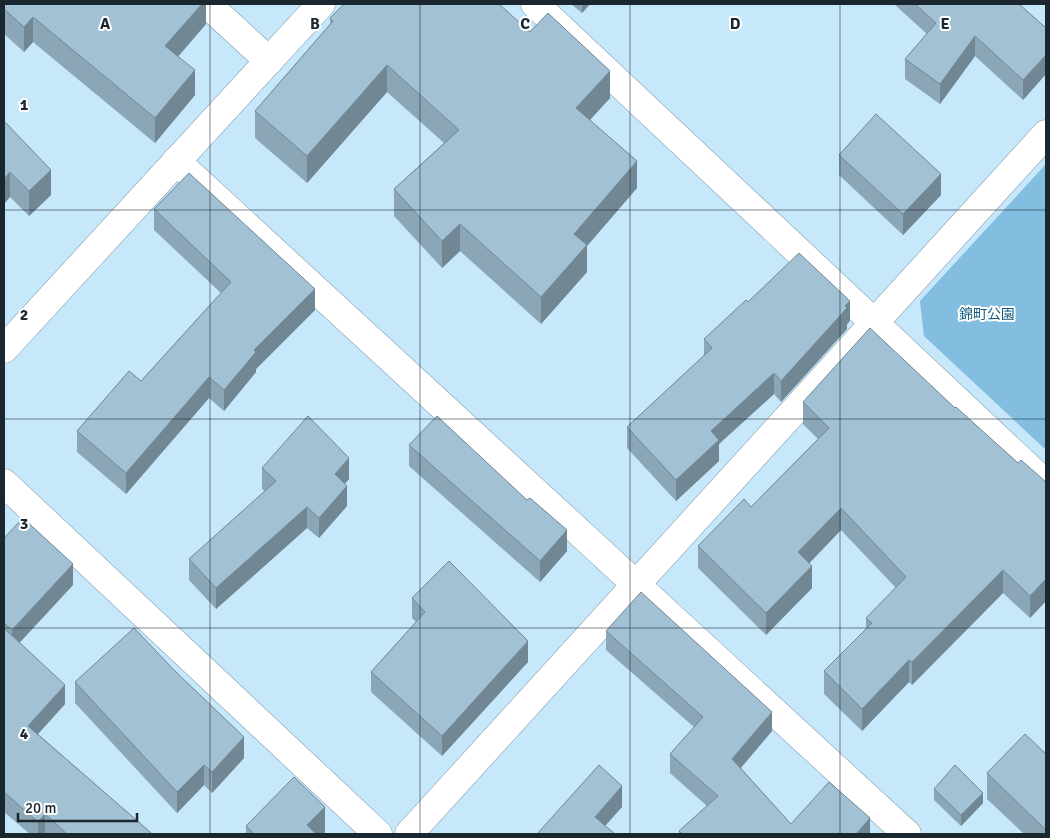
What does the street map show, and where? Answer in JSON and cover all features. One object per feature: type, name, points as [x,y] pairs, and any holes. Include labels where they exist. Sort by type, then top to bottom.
[{"type":"street","points":[[207,4],[269,60]]},
{"type":"street","points":[[4,349],[321,4]]},
{"type":"street","points":[[535,4],[876,322],[1046,484]]},
{"type":"street","points":[[409,834],[1046,134]]},
{"type":"street","points":[[176,161],[908,834]]},
{"type":"street","points":[[4,484],[378,834]]},
{"type":"green space","name":"錦町公園","points":[[1046,164],[1046,450],[924,336],[920,301]]},
{"type":"building","points":[[4,4],[202,4],[165,46],[195,70],[155,118],[33,17],[24,27],[4,9]]},
{"type":"building","points":[[344,4],[499,4],[530,32],[548,13],[610,71],[576,108],[637,161],[574,234],[587,245],[541,297],[460,224],[442,241],[394,189],[459,130],[387,65],[307,156],[255,111],[333,21],[330,18]]},
{"type":"building","points":[[915,4],[1019,4],[1046,28],[1046,55],[1023,80],[975,36],[940,84],[905,59],[936,23]]},
{"type":"building","points":[[876,114],[941,174],[903,214],[839,155]]},
{"type":"building","points":[[4,121],[51,170],[29,191],[10,172],[4,179]]},
{"type":"building","points":[[189,173],[315,289],[254,350],[256,352],[224,390],[209,377],[126,473],[77,431],[129,371],[141,381],[231,282],[154,209]]},
{"type":"building","points":[[799,253],[850,301],[845,306],[847,308],[781,381],[774,373],[711,431],[719,440],[676,480],[627,427],[712,348],[704,339],[746,300],[748,302]]},
{"type":"building","points":[[870,328],[955,408],[1018,463],[1021,460],[1046,482],[1046,579],[1030,596],[1003,570],[912,662],[909,660],[862,709],[824,671],[872,623],[866,618],[906,577],[841,508],[798,552],[812,566],[766,613],[698,546],[744,499],[751,507],[829,428],[803,402]]},
{"type":"building","points":[[308,416],[349,458],[335,474],[347,486],[319,518],[307,507],[216,588],[189,559],[276,481],[262,468]]},
{"type":"building","points":[[437,416],[527,500],[530,498],[567,530],[540,561],[409,445]]},
{"type":"building","points":[[23,518],[73,564],[12,630],[4,623],[4,538]]},
{"type":"building","points":[[449,561],[528,641],[442,736],[371,672],[425,612],[412,598]]},
{"type":"building","points":[[641,592],[772,712],[732,759],[791,824],[829,782],[870,818],[856,834],[682,834],[679,831],[718,796],[670,754],[703,717],[606,631]]},
{"type":"building","points":[[4,628],[65,685],[28,726],[152,834],[67,834],[45,814],[38,822],[4,792]]},
{"type":"building","points":[[134,628],[176,672],[244,737],[212,772],[204,765],[177,792],[75,682]]},
{"type":"building","points":[[1025,734],[1046,754],[1046,830],[987,773]]},
{"type":"building","points":[[599,765],[622,786],[595,817],[615,834],[537,834]]},
{"type":"building","points":[[955,765],[983,793],[961,815],[934,789]]},
{"type":"building","points":[[294,777],[325,807],[307,825],[316,834],[254,834],[246,826]]}]
